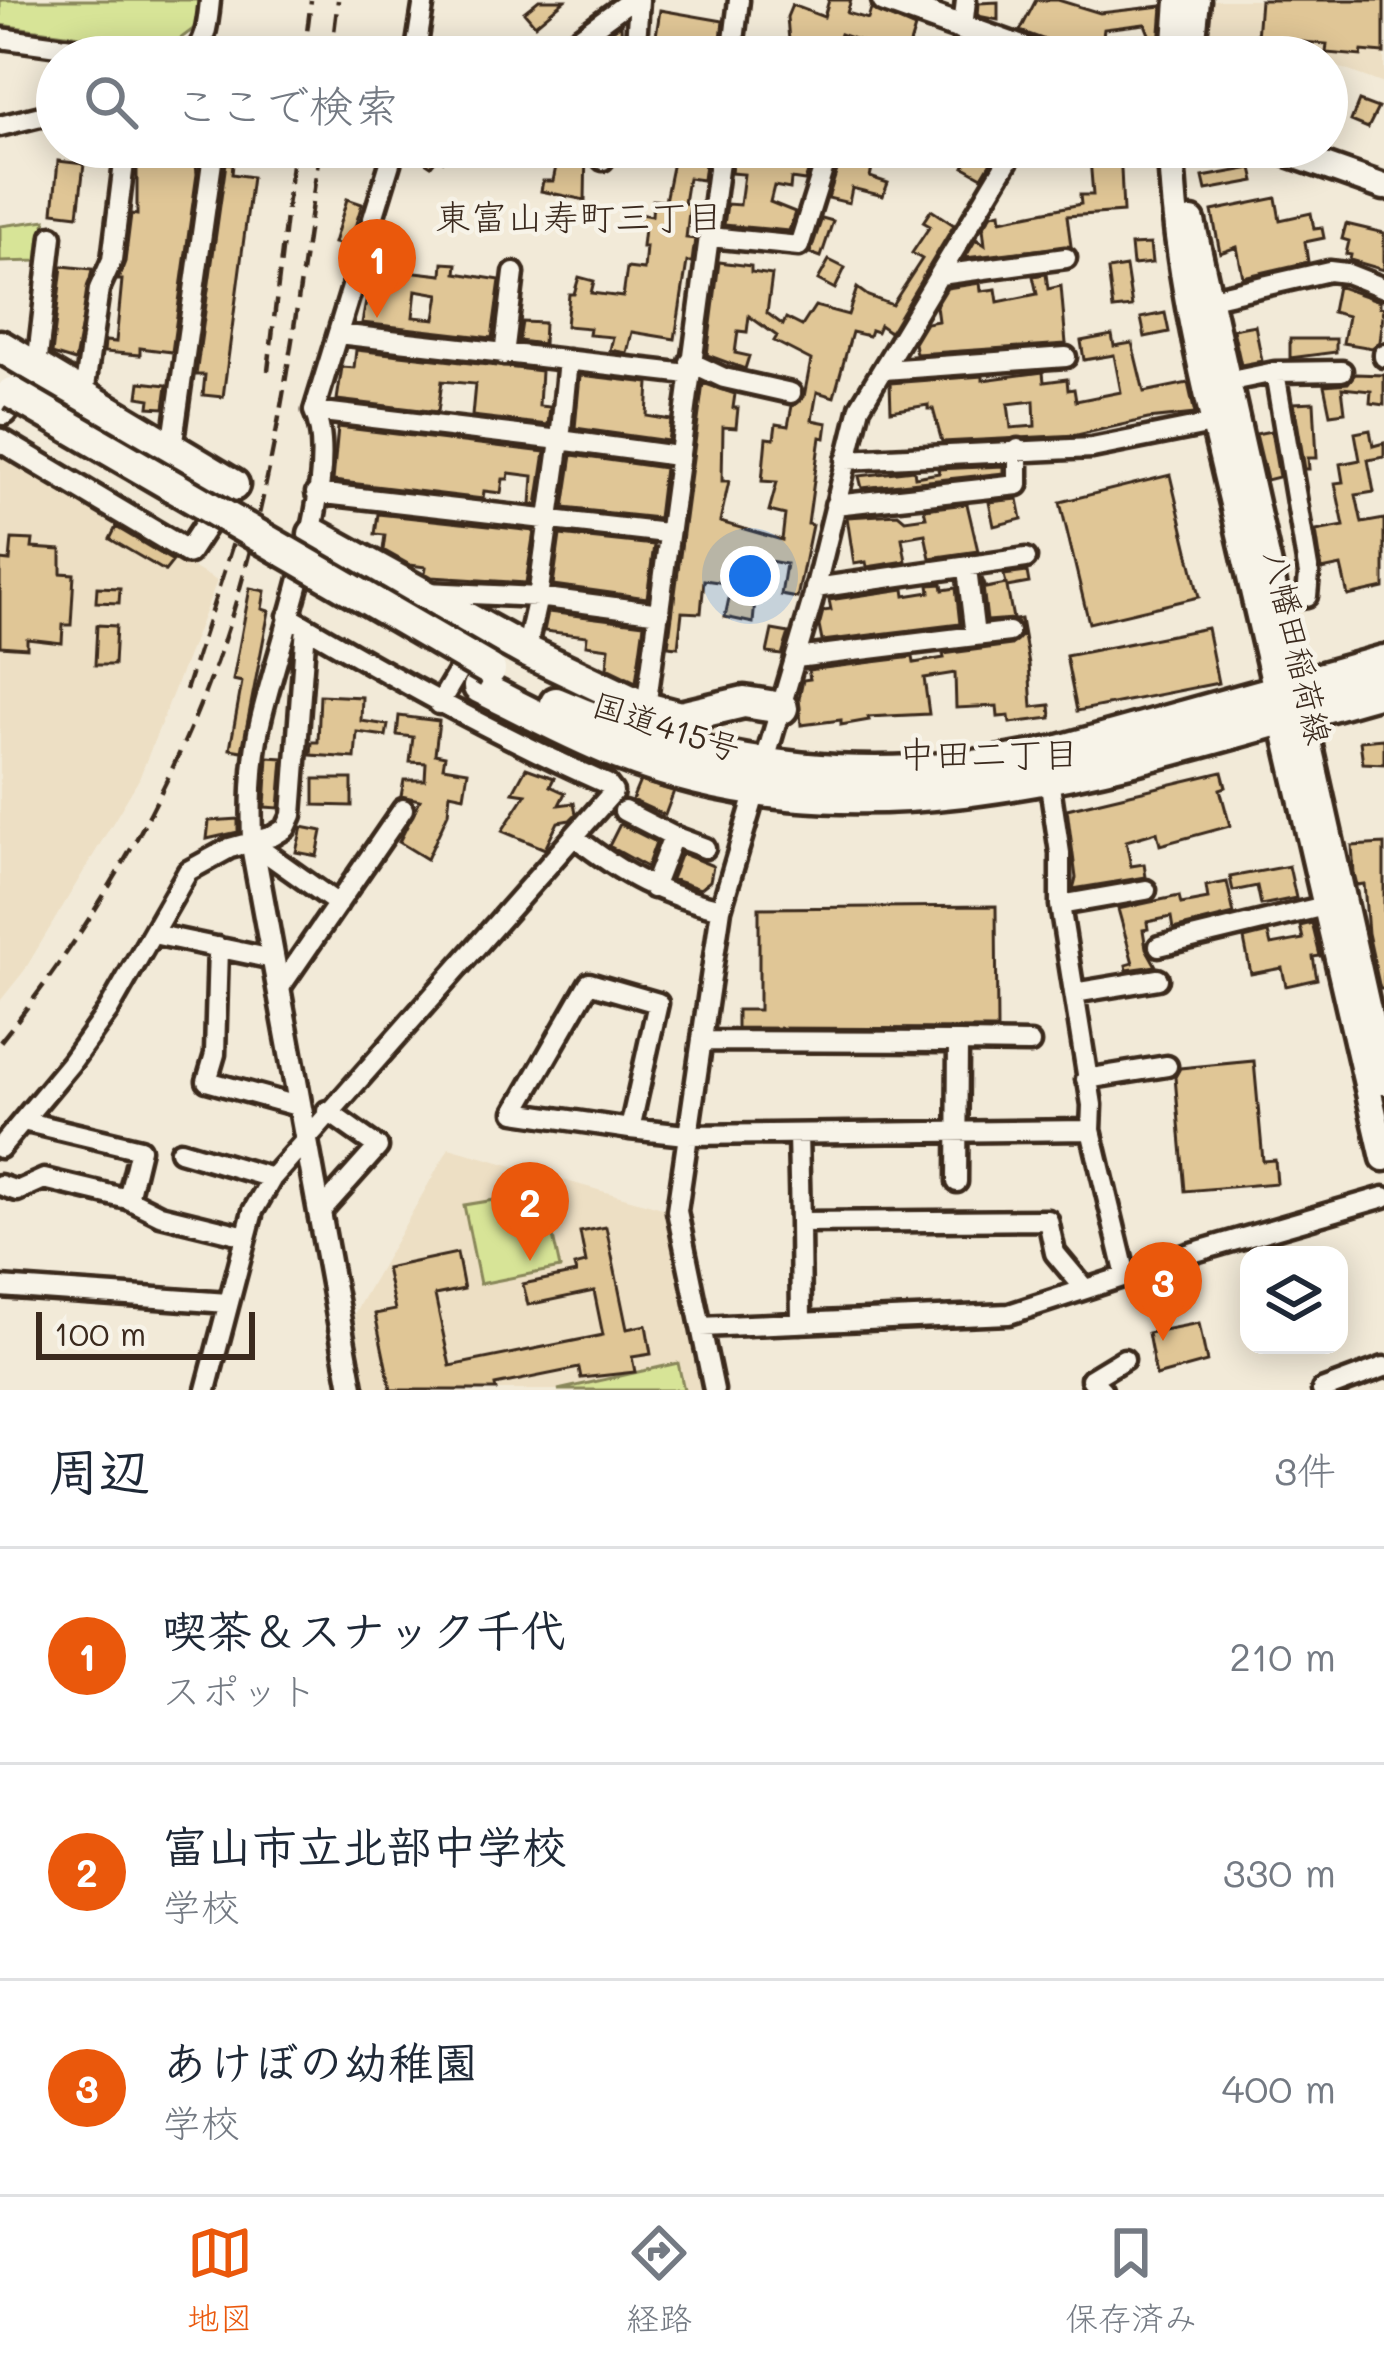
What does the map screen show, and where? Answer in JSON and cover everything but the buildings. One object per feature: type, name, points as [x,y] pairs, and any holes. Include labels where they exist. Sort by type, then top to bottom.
[{"type":"highway","points":[[0,346],[233,485]]},
{"type":"highway","name":"国道415号","points":[[4,398],[621,754],[909,797],[997,790],[1049,779],[1288,703],[1384,661]]},
{"type":"highway","name":"国道415号","points":[[314,534],[526,651],[646,708],[680,717],[744,701],[782,708]]},
{"type":"highway","name":"国道415号","points":[[761,778],[1013,762],[1288,703],[1384,690]]},
{"type":"main road","points":[[888,0],[985,36]]},
{"type":"main road","points":[[1176,36],[1179,0]]},
{"type":"main road","points":[[1193,36],[1197,0]]},
{"type":"main road","name":"八幡田稲荷線","points":[[1172,168],[1188,295],[1225,422],[1334,904],[1384,1158]]},
{"type":"main road","name":"八幡田稲荷線","points":[[1187,168],[1188,197],[1226,382],[1225,422]]},
{"type":"main road","points":[[1330,168],[1384,187]]},
{"type":"main road","name":"八幡田稲荷線","points":[[1334,904],[1384,1082]]},
{"type":"street","points":[[203,36],[211,0]]},
{"type":"street","points":[[418,36],[424,0]]},
{"type":"street","points":[[582,36],[635,0]]},
{"type":"street","points":[[635,0],[635,36]]},
{"type":"street","points":[[735,36],[739,0]]},
{"type":"street","points":[[963,28],[966,0]]},
{"type":"street","points":[[0,38],[36,45]]},
{"type":"street","points":[[0,126],[36,117]]},
{"type":"street","points":[[84,394],[99,290],[112,260],[123,168]]},
{"type":"street","points":[[172,448],[211,168]]},
{"type":"street","points":[[352,1390],[252,843],[250,790],[258,734],[314,534],[323,430],[314,411],[389,168]]},
{"type":"street","points":[[646,708],[718,168]]},
{"type":"street","points":[[710,237],[799,246],[823,168]]},
{"type":"street","points":[[714,1390],[677,1211],[721,909],[796,658],[860,407],[1003,168]]},
{"type":"street","points":[[37,366],[52,236]]},
{"type":"street","points":[[940,274],[1066,258]]},
{"type":"street","points":[[1208,299],[1329,271],[1384,288]]},
{"type":"street","points":[[504,355],[514,273]]},
{"type":"street","points":[[338,334],[504,355],[689,368],[791,393]]},
{"type":"street","points":[[884,370],[1066,357]]},
{"type":"street","points":[[526,651],[538,596],[568,360]]},
{"type":"street","points":[[1226,382],[1275,371],[1342,370]]},
{"type":"street","points":[[1266,603],[1307,596],[1309,574],[1275,371]]},
{"type":"street","points":[[314,411],[677,456]]},
{"type":"street","points":[[846,460],[1092,448],[1225,422]]},
{"type":"street","points":[[0,440],[188,552],[233,485]]},
{"type":"street","points":[[835,506],[1018,485],[1018,449]]},
{"type":"street","points":[[316,493],[667,533]]},
{"type":"street","points":[[815,588],[1026,558]]},
{"type":"street","points":[[967,569],[975,636]]},
{"type":"street","points":[[423,593],[538,596],[660,613]]},
{"type":"street","points":[[206,1390],[253,1211],[272,1178],[613,792],[607,784],[439,704],[288,616]]},
{"type":"street","points":[[0,1148],[108,1011],[188,871],[230,848],[286,828],[292,815],[307,627]]},
{"type":"street","points":[[439,704],[484,628]]},
{"type":"street","points":[[796,658],[1009,632]]},
{"type":"street","points":[[1049,779],[1060,853],[1060,904],[1092,1105],[1091,1130],[1126,1276]]},
{"type":"street","points":[[279,989],[403,809]]},
{"type":"street","points":[[624,812],[705,848]]},
{"type":"street","points":[[653,888],[673,836]]},
{"type":"street","points":[[575,837],[614,868],[653,888],[721,909]]},
{"type":"street","points":[[252,843],[338,904]]},
{"type":"street","points":[[1060,904],[1146,890]]},
{"type":"street","points":[[1159,946],[1334,904]]},
{"type":"street","points":[[153,934],[273,959]]},
{"type":"street","points":[[218,947],[215,1054],[207,1081],[301,1107]]},
{"type":"street","points":[[1074,993],[1158,979]]},
{"type":"street","points":[[630,1129],[658,1003],[589,983],[515,1112],[630,1129],[686,1135],[1091,1130]]},
{"type":"street","points":[[703,1041],[1030,1043]]},
{"type":"street","points":[[957,1182],[958,1042]]},
{"type":"street","points":[[1087,1079],[1167,1066]]},
{"type":"street","points":[[320,1212],[378,1147],[328,1112]]},
{"type":"street","points":[[23,1121],[140,1149],[128,1198]]},
{"type":"street","points":[[798,1134],[801,1323]]},
{"type":"street","points":[[181,1151],[272,1178]]},
{"type":"street","points":[[0,1185],[17,1191],[44,1179],[128,1198],[160,1215],[246,1236]]},
{"type":"street","points":[[701,1327],[1009,1314],[1384,1197]]},
{"type":"street","points":[[800,1222],[1048,1220],[1055,1253],[1085,1289]]},
{"type":"street","points":[[0,1287],[228,1304]]},
{"type":"street","points":[[1070,1390],[1096,1384],[1124,1359]]},
{"type":"street","points":[[1322,1390],[1384,1367]]},
{"type":"shaded area","points":[[1213,0],[1384,0],[1384,84],[1348,71],[1348,36],[1210,36]]},
{"type":"shaded area","points":[[0,456],[217,581],[139,779],[24,971],[0,1001]]},
{"type":"shaded area","points":[[449,1148],[666,1209],[702,1390],[367,1390],[354,1314]]},
{"type":"green space","points":[[0,0],[203,0],[200,24],[184,36],[80,36],[0,25]]},
{"type":"green space","points":[[46,220],[38,261],[0,262],[0,226]]},
{"type":"green space","points":[[543,1192],[560,1268],[480,1284],[464,1205]]},
{"type":"green space","points":[[678,1363],[684,1390],[558,1390]]},
{"type":"railway","points":[[307,36],[311,0]]},
{"type":"railway","points":[[334,36],[338,0]]},
{"type":"railway","points":[[268,371],[292,168]]},
{"type":"railway","points":[[0,1042],[78,936],[146,822],[224,640],[269,471],[317,168]]},
{"type":"railway","points":[[186,690],[241,518]]},
{"type":"place","name":"喫茶＆スナック千代","points":[[377,318]]},
{"type":"place","name":"富山市立北部中学校","points":[[530,1261]]},
{"type":"place","name":"あけぼの幼稚園","points":[[1163,1341]]},
{"type":"district","name":"東富山寿町三丁目","points":[[579,215]]},
{"type":"district","name":"中田二丁目","points":[[989,752]]}]
